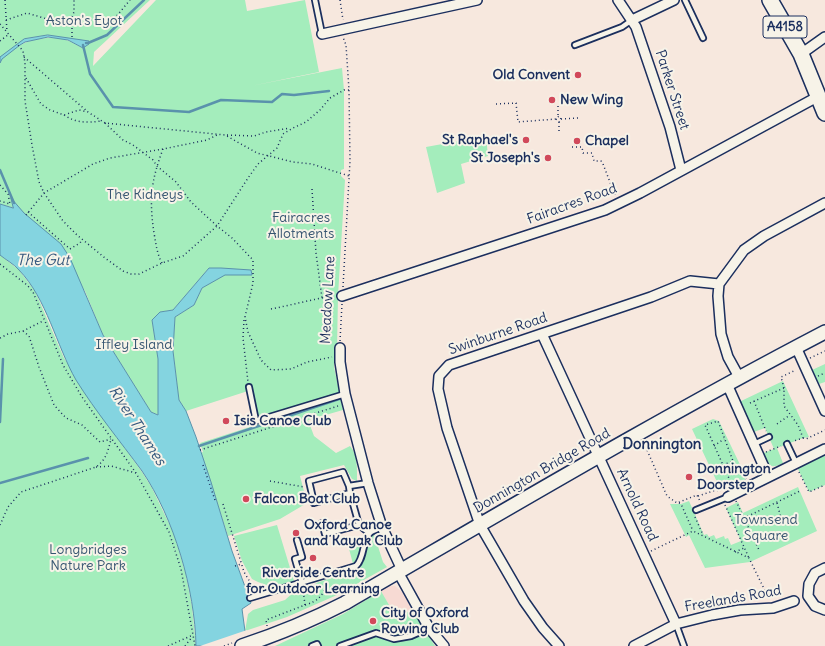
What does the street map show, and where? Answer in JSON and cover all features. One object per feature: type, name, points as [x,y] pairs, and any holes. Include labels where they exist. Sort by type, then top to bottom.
[{"type":"main road","name":"A4158","points":[[770,0],[801,54],[825,113]]},
{"type":"main road","name":"Donnington Bridge Road","points":[[242,646],[270,631],[316,618],[345,603],[739,377],[825,332]]},
{"type":"street","points":[[322,34],[477,0]]},
{"type":"street","name":"Parker Street","points":[[618,0],[636,27],[670,127],[681,170]]},
{"type":"street","points":[[632,20],[674,0]]},
{"type":"street","points":[[801,54],[825,37]]},
{"type":"street","name":"Fairacres Road","points":[[342,296],[605,210],[819,96]]},
{"type":"street","points":[[739,377],[728,357],[721,334],[718,284],[744,250],[764,236],[825,203]]},
{"type":"street","name":"Swinburne Road","points":[[480,525],[447,428],[438,389],[439,376],[449,365],[651,297],[690,281],[718,284]]},
{"type":"street","name":"Arnold Road","points":[[542,334],[676,624]]},
{"type":"street","points":[[796,348],[825,412]]},
{"type":"street","name":"Meadow Lane","points":[[340,352],[347,398],[368,483],[382,527],[400,571],[429,628],[444,646]]},
{"type":"street","points":[[727,384],[768,476]]},
{"type":"street","points":[[729,497],[768,476],[825,449]]},
{"type":"street","points":[[480,525],[524,600],[543,628],[558,646]]},
{"type":"street","points":[[825,568],[815,573],[809,584],[808,596],[815,606],[825,610]]},
{"type":"street","name":"Freelands Road","points":[[634,646],[676,624],[740,610],[773,608],[794,601]]},
{"type":"lane","points":[[315,0],[322,34]]},
{"type":"lane","points":[[685,0],[703,38]]},
{"type":"lane","points":[[575,45],[622,26],[632,20]]},
{"type":"lane","points":[[249,387],[256,421],[347,398]]},
{"type":"lane","points":[[754,444],[769,437]]},
{"type":"lane","points":[[787,444],[796,463]]},
{"type":"lane","points":[[350,493],[314,503],[309,481],[343,472],[349,486],[359,525],[369,533]]},
{"type":"lane","points":[[349,486],[368,483]]},
{"type":"lane","points":[[696,510],[729,497]]},
{"type":"lane","points":[[322,523],[325,534],[359,525]]},
{"type":"lane","points":[[250,598],[356,566],[359,563],[369,533],[382,527]]},
{"type":"lane","points":[[297,540],[302,557],[295,559],[302,583]]},
{"type":"lane","points":[[676,624],[684,646]]},
{"type":"lane","points":[[340,646],[376,633],[394,639],[411,636],[429,628]]},
{"type":"lane","points":[[312,646],[317,644],[318,646]]},
{"type":"path","points":[[6,0],[7,32]]},
{"type":"path","points":[[72,37],[74,0]]},
{"type":"path","points":[[6,20],[27,13],[57,22],[64,21],[72,17],[97,21],[115,18],[130,0]]},
{"type":"path","name":"Meadow Lane","points":[[340,0],[343,18],[341,30],[346,46],[349,90],[349,176],[340,352]]},
{"type":"path","points":[[0,24],[22,51],[24,57],[25,101],[39,182],[44,193],[63,221],[82,240],[123,271],[131,274],[139,274],[162,263],[183,256],[217,226],[258,164],[277,148],[283,134],[306,122],[320,110],[330,98],[344,90],[349,90]]},
{"type":"path","points":[[0,41],[9,34]]},
{"type":"path","points":[[24,57],[88,112],[105,123],[123,140],[143,152],[176,182],[191,202],[243,247],[253,260],[253,283],[245,317],[243,338],[249,387]]},
{"type":"path","points":[[25,76],[41,104],[50,110],[81,122],[102,121]]},
{"type":"path","points":[[496,104],[516,103],[518,122],[556,119],[559,122]]},
{"type":"path","points":[[556,119],[558,116],[558,106]]},
{"type":"path","points":[[64,115],[79,110],[88,112]]},
{"type":"path","points":[[558,116],[561,119],[578,118]]},
{"type":"path","points":[[559,133],[559,122],[561,119]]},
{"type":"path","points":[[105,123],[219,135],[254,136],[266,132],[293,128]]},
{"type":"path","points":[[26,215],[44,193],[93,164],[110,158],[207,140],[219,135]]},
{"type":"path","points":[[225,135],[257,153],[266,156],[312,164],[349,176]]},
{"type":"path","points":[[572,147],[582,147],[583,153],[592,153],[594,161],[601,161],[618,203]]},
{"type":"path","points":[[162,263],[156,243],[151,206],[151,192],[157,166],[163,149]]},
{"type":"path","points":[[0,185],[8,194],[10,204],[0,201]]},
{"type":"path","points":[[312,189],[316,253],[322,298]]},
{"type":"path","points":[[28,212],[70,249],[82,240]]},
{"type":"path","points":[[0,264],[27,285],[33,292],[43,321],[50,333],[62,365],[82,397],[136,473],[169,532],[181,569],[195,646]]},
{"type":"path","points":[[271,309],[322,298],[342,296]]},
{"type":"path","points":[[245,317],[248,332],[261,360],[271,370],[291,369],[307,362],[340,352]]},
{"type":"path","points":[[0,338],[8,334],[23,331],[43,321]]},
{"type":"path","points":[[23,331],[29,336],[38,367],[54,405],[66,418],[82,425],[100,442],[111,438]]},
{"type":"path","points":[[806,360],[825,351]]},
{"type":"path","points":[[799,368],[781,377],[784,388],[784,406],[798,425],[803,438]]},
{"type":"path","points":[[750,403],[784,388]]},
{"type":"path","points":[[200,450],[296,420],[347,398]]},
{"type":"path","points":[[754,401],[774,449]]},
{"type":"path","points":[[777,424],[790,415]]},
{"type":"path","points":[[747,479],[733,460],[718,421],[705,425],[723,465],[729,497],[744,548],[773,608]]},
{"type":"path","points":[[759,456],[803,438],[806,439],[825,430]]},
{"type":"path","points":[[96,467],[106,457],[111,438]]},
{"type":"path","points":[[643,439],[668,496],[681,504],[693,531],[749,558]]},
{"type":"path","points":[[714,446],[724,439]]},
{"type":"path","points":[[723,465],[733,460]]},
{"type":"path","points":[[796,463],[809,492],[825,485]]},
{"type":"path","points":[[203,465],[215,500]]},
{"type":"path","points":[[0,526],[8,507],[21,492],[96,467],[111,466],[136,473]]},
{"type":"path","points":[[270,481],[310,488]]},
{"type":"path","points":[[677,502],[697,495],[698,497],[716,490],[729,497],[736,502],[759,550]]},
{"type":"path","points":[[744,518],[800,491]]},
{"type":"path","points":[[777,503],[781,518]]},
{"type":"path","points":[[223,504],[244,572],[250,582],[268,593]]},
{"type":"path","points":[[696,510],[692,511],[703,536]]},
{"type":"path","points":[[644,554],[693,531]]},
{"type":"path","points":[[735,552],[744,548]]},
{"type":"path","points":[[235,566],[242,564]]},
{"type":"path","points":[[270,631],[266,620],[316,601],[323,595],[327,575]]},
{"type":"path","points":[[302,583],[305,605]]},
{"type":"path","points":[[168,646],[193,635]]},
{"type":"path","points":[[185,646],[193,635]]},
{"type":"shaded area","points":[[389,586],[395,586],[403,593],[412,610],[396,617],[381,591]]},
{"type":"green space","points":[[0,0],[150,0],[94,52],[93,66],[156,0],[245,0],[247,11],[305,0],[319,72],[251,86],[342,68],[344,90],[344,169],[341,170],[341,176],[345,180],[338,296],[337,349],[334,351],[334,367],[343,410],[308,420],[314,436],[336,453],[350,446],[356,458],[357,481],[352,479],[344,465],[300,476],[307,503],[280,519],[228,536],[201,453],[203,452],[200,443],[259,424],[251,390],[186,411],[179,400],[173,351],[175,317],[194,305],[202,288],[225,274],[252,275],[209,268],[173,310],[160,312],[152,320],[158,359],[159,415],[151,412],[103,335],[85,291],[14,208],[0,204]],"holes":[[[48,35],[88,42],[83,48],[63,39],[44,38],[20,45],[24,39]]]},
{"type":"green space","points":[[486,136],[488,156],[461,164],[465,183],[437,193],[426,147]]},
{"type":"green space","name":"Longbridges Nature Park","points":[[0,255],[19,270],[35,291],[64,358],[152,488],[174,534],[186,575],[192,607],[196,646],[0,646]]},
{"type":"green space","points":[[825,364],[825,382],[819,384],[812,370]]},
{"type":"green space","points":[[783,381],[809,437],[777,448],[783,463],[772,466],[768,464],[761,454],[774,449],[765,428],[751,433],[739,402]]},
{"type":"green space","name":"Townsend Square","points":[[713,419],[719,421],[745,475],[745,482],[733,488],[722,490],[692,429]]},
{"type":"green space","name":"Townsend Square","points":[[825,453],[825,485],[809,492],[797,467]]},
{"type":"green space","name":"Townsend Square","points":[[798,487],[817,531],[750,562],[705,568],[689,535],[686,537],[670,504],[681,504],[689,501],[704,535],[707,534],[709,537],[714,535],[716,539],[724,536],[725,539],[728,538],[731,545],[741,541],[726,508],[738,502],[743,513]]},
{"type":"green space","points":[[277,525],[294,581],[275,588],[252,579],[242,561],[234,536]]},
{"type":"green space","points":[[374,534],[383,562],[387,567],[337,595],[287,617],[245,631],[248,614],[253,610],[285,600],[297,589],[302,588],[307,594],[314,592],[314,586],[316,583],[358,569],[369,538]]},
{"type":"green space","points":[[364,538],[358,559],[353,564],[347,541]]},
{"type":"green space","name":"City of Oxford Rowing Club","points":[[381,591],[396,617],[412,610],[435,646],[275,646],[343,614]]},
{"type":"water","points":[[48,35],[89,41],[89,44],[83,48],[68,40],[48,37],[25,42],[2,59],[0,63],[0,57],[24,39]]},
{"type":"water","points":[[11,198],[24,213],[61,244],[70,258],[103,335],[151,412],[158,415],[158,359],[152,320],[160,312],[173,310],[209,268],[251,270],[252,275],[225,275],[202,288],[194,305],[175,317],[173,351],[179,400],[186,411],[196,437],[232,551],[251,603],[242,609],[247,646],[196,646],[195,624],[187,578],[181,555],[164,510],[142,471],[76,380],[37,294],[17,268],[0,255],[0,204],[13,208]]},
{"type":"pier","points":[[247,630],[249,646],[200,646]]},
{"type":"waterway","points":[[86,43],[107,35],[144,0]]},
{"type":"waterway","points":[[83,45],[90,74],[113,107],[189,112],[221,100],[272,102],[282,94],[294,95],[329,91]]},
{"type":"waterway","points":[[0,170],[14,203]]},
{"type":"waterway","points":[[0,422],[3,359]]},
{"type":"waterway","points":[[199,446],[342,398]]},
{"type":"waterway","points":[[0,483],[88,458]]},
{"type":"place","name":"Old Convent","points":[[578,75]]},
{"type":"place","name":"New Wing","points":[[552,100]]},
{"type":"place","name":"St Raphael's","points":[[526,140]]},
{"type":"place","name":"Chapel","points":[[577,141]]},
{"type":"place","name":"St Joseph's","points":[[548,158]]},
{"type":"place","name":"Isis Canoe Club","points":[[226,421]]},
{"type":"place","name":"Donnington Doorstep","points":[[689,477]]},
{"type":"place","name":"Falcon Boat Club","points":[[246,499]]},
{"type":"place","name":"Oxford Canoe and Kayak Club","points":[[296,533]]},
{"type":"place","name":"Riverside Centre for Outdoor Learning","points":[[313,558]]},
{"type":"place","name":"City of Oxford Rowing Club","points":[[373,621]]},
{"type":"district","name":"Donnington","points":[[662,445]]},
{"type":"park label","name":"Aston's Eyot","points":[[84,21]]},
{"type":"park label","name":"The Kidneys","points":[[145,195]]},
{"type":"park label","name":"Fairacres Allotments","points":[[301,226]]},
{"type":"park label","name":"Iffley Island","points":[[134,345]]},
{"type":"water label","name":"The Gut","points":[[43,261]]},
{"type":"water label","name":"River Thames","points":[[137,426]]}]
